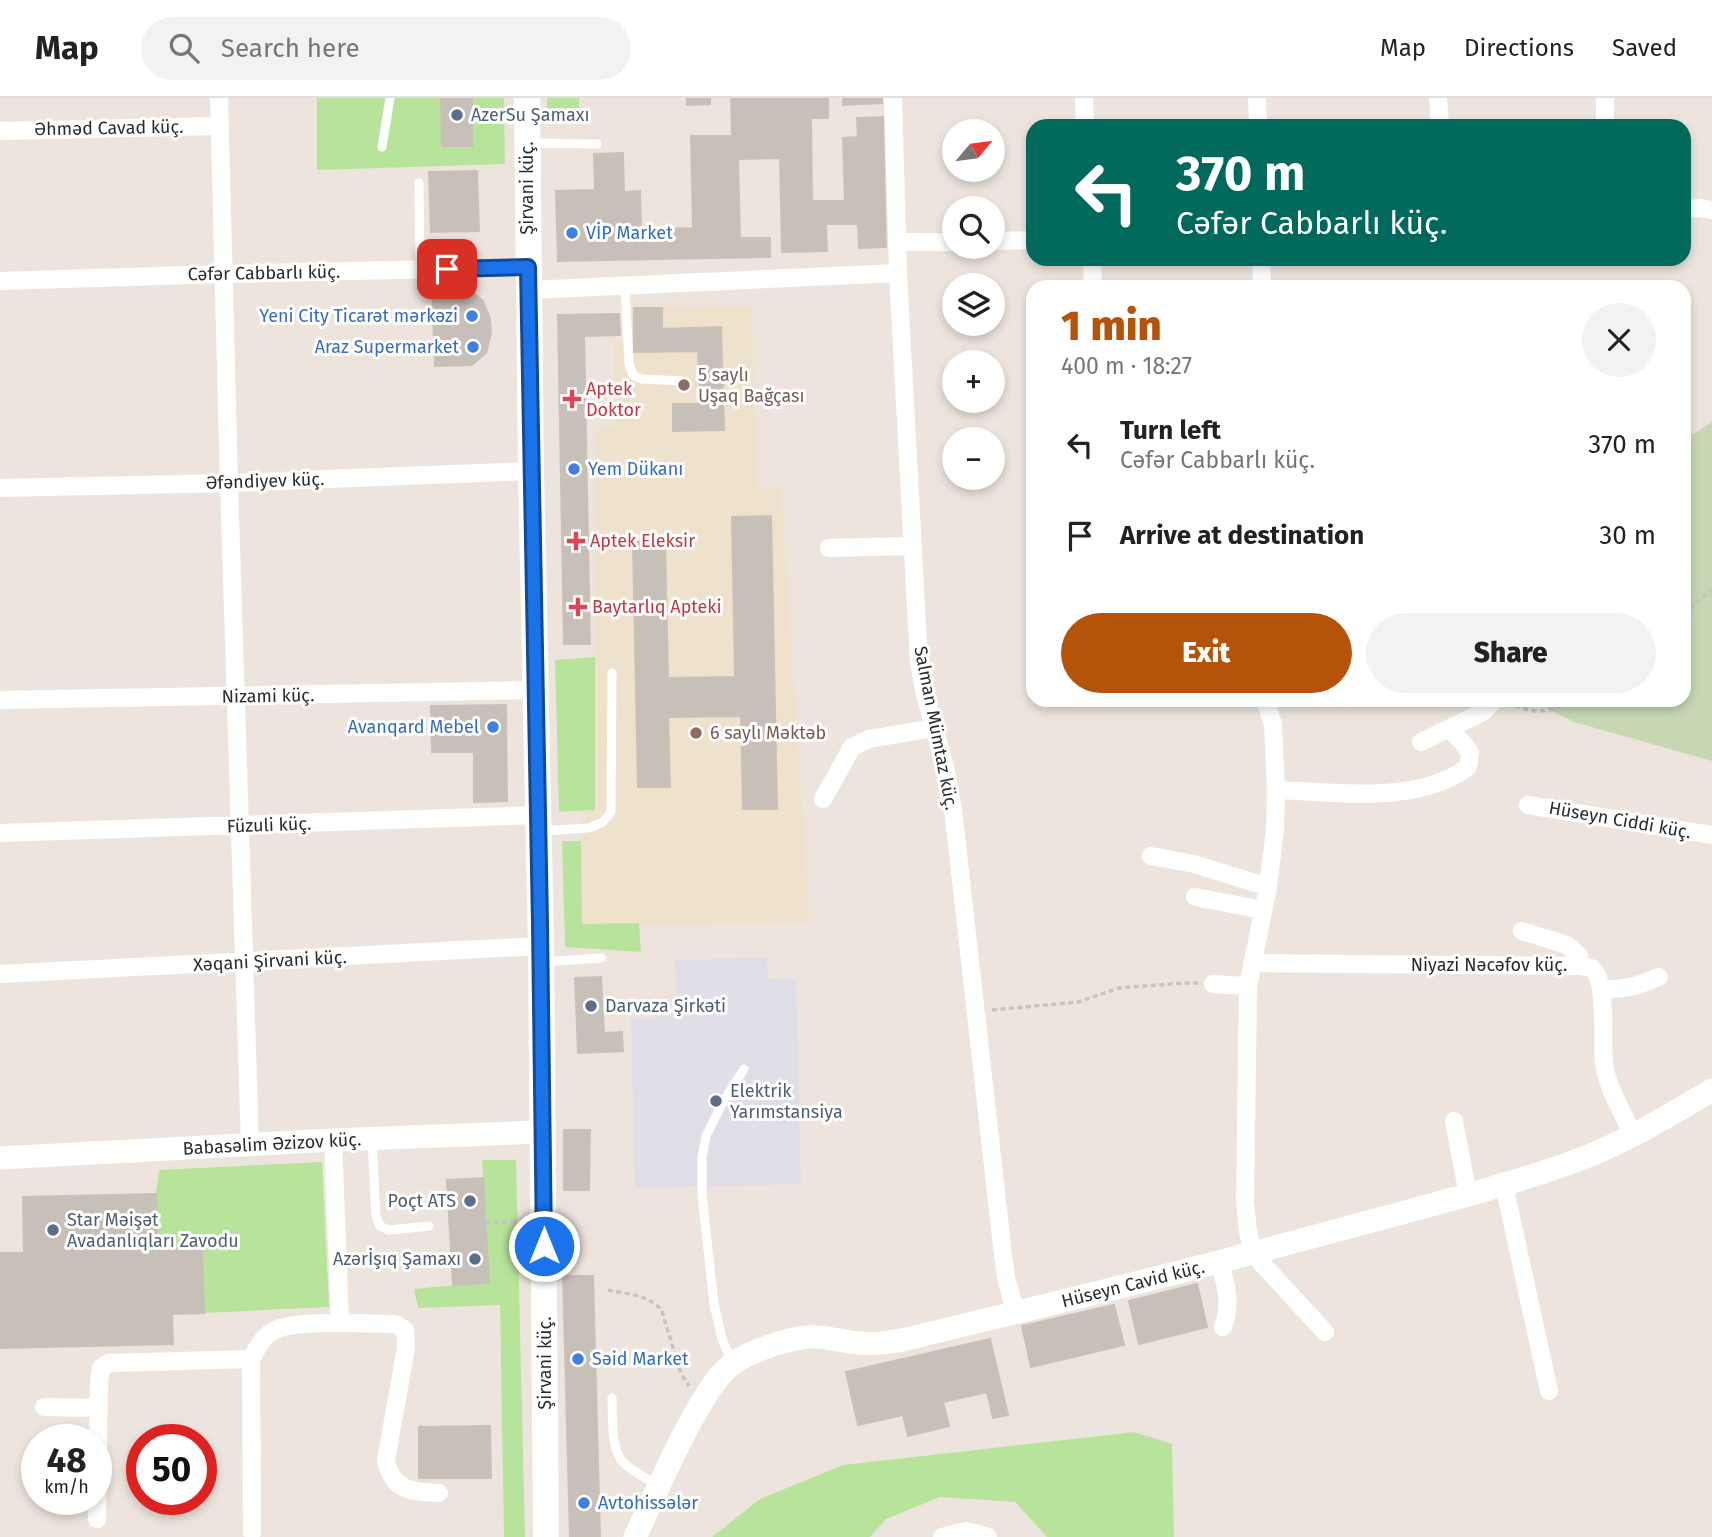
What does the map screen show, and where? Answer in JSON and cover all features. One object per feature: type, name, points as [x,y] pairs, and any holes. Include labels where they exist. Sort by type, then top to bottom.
[{"type":"main road","name":"Şirvani küç.","points":[[527,98],[531,471],[541,954],[547,1537]]},
{"type":"street","points":[[219,98],[250,1145]]},
{"type":"street","name":"Salman Mümtaz küç.","points":[[893,98],[898,273],[919,663],[953,809],[1002,1246],[1006,1278],[1016,1313]]},
{"type":"street","points":[[1084,98],[1085,119]]},
{"type":"street","points":[[1257,98],[1258,119]]},
{"type":"street","points":[[1438,98],[1440,119]]},
{"type":"street","points":[[1605,98],[1605,119]]},
{"type":"street","name":"Əhməd Cavad küç.","points":[[0,131],[219,126]]},
{"type":"street","points":[[1691,209],[1712,210]]},
{"type":"street","points":[[1005,241],[1026,240]]},
{"type":"street","points":[[898,242],[942,242]]},
{"type":"street","name":"Cəfər Cabbarlı küç.","points":[[0,282],[421,269],[625,286],[898,273]]},
{"type":"street","name":"Əfəndiyev küç.","points":[[0,488],[229,483],[531,471]]},
{"type":"street","points":[[829,548],[913,546]]},
{"type":"street","name":"Nizami küç.","points":[[0,700],[536,690]]},
{"type":"street","points":[[1267,707],[1273,724],[1275,830],[1268,887],[1248,986],[1245,1202],[1253,1254],[1325,1332]]},
{"type":"street","points":[[1420,742],[1450,729],[1488,707]]},
{"type":"street","points":[[823,799],[852,747],[869,739],[934,727]]},
{"type":"street","points":[[1276,790],[1389,794],[1447,779],[1468,767],[1469,753],[1450,729]]},
{"type":"street","name":"Hüseyn Ciddi küç.","points":[[1528,805],[1712,835]]},
{"type":"street","name":"Füzuli küç.","points":[[0,833],[240,826],[539,823]]},
{"type":"street","points":[[1151,856],[1194,864],[1268,887]]},
{"type":"street","points":[[1195,897],[1263,910]]},
{"type":"street","points":[[1522,931],[1567,945],[1578,956],[1581,966]]},
{"type":"street","name":"Xəqani Şirvani küç.","points":[[0,974],[243,962],[541,954]]},
{"type":"street","name":"Niyazi Nəcəfov küç.","points":[[1252,963],[1581,966],[1592,968],[1602,989]]},
{"type":"street","points":[[1633,1135],[1610,1086],[1604,1065],[1602,989],[1639,986],[1660,977]]},
{"type":"street","points":[[1213,984],[1248,986]]},
{"type":"street","name":"Hüseyn Cavid küç.","points":[[635,1537],[682,1435],[718,1378],[733,1363],[779,1343],[808,1337],[876,1344],[902,1340],[1220,1263],[1504,1185],[1582,1158],[1633,1135],[1712,1090]]},
{"type":"street","points":[[1454,1121],[1468,1195]]},
{"type":"street","name":"Babasəlim Əzizov küç.","points":[[0,1158],[543,1132]]},
{"type":"street","points":[[333,1140],[340,1323]]},
{"type":"street","points":[[1504,1185],[1549,1391]]},
{"type":"street","points":[[1220,1263],[1228,1296],[1228,1315],[1223,1327]]},
{"type":"street","points":[[251,1532],[251,1359],[263,1339],[276,1329],[340,1323],[396,1324],[405,1330],[406,1348],[386,1460],[393,1479],[412,1492],[439,1493]]},
{"type":"street","points":[[97,1520],[101,1368],[109,1363],[251,1359]]},
{"type":"street","points":[[44,1407],[99,1408]]},
{"type":"street","points":[[942,1537],[966,1531],[988,1537]]},
{"type":"lane","points":[[382,147],[390,98]]},
{"type":"lane","points":[[527,143],[597,144]]},
{"type":"lane","points":[[419,183],[421,269]]},
{"type":"lane","points":[[625,286],[629,364],[634,375],[641,379],[683,381]]},
{"type":"lane","points":[[539,823],[589,828],[603,822],[611,813],[612,673]]},
{"type":"lane","points":[[541,954],[601,958]]},
{"type":"lane","points":[[733,1363],[722,1339],[714,1304],[702,1195],[702,1157],[706,1136],[744,1069]]},
{"type":"lane","points":[[372,1139],[376,1216],[380,1226],[388,1230],[429,1226]]},
{"type":"lane","points":[[612,1398],[615,1446],[619,1457],[624,1464],[658,1486]]},
{"type":"path","points":[[1691,608],[1712,589]]},
{"type":"path","points":[[1518,707],[1537,712],[1560,707]]},
{"type":"path","points":[[976,1011],[1078,1002],[1119,989],[1184,983],[1213,984]]},
{"type":"path","points":[[485,1223],[544,1219]]},
{"type":"path","points":[[608,1290],[645,1298],[659,1306],[681,1374],[690,1388],[703,1400]]},
{"type":"shaded area","name":"6 saylı Məktəb","points":[[632,306],[752,307],[757,488],[781,488],[810,922],[582,924],[581,810],[595,809],[596,428],[614,428],[614,341],[633,341]]},
{"type":"shaded area","name":"Elektrik Yarımstansiya","points":[[767,958],[768,979],[796,978],[801,1184],[635,1188],[631,1018],[677,1016],[675,960]]},
{"type":"green space","points":[[317,98],[504,98],[505,164],[317,170]]},
{"type":"green space","points":[[547,98],[579,98],[579,123],[547,123]]},
{"type":"green space","points":[[1712,422],[1712,761],[1574,722],[1545,707],[1691,707],[1691,436]]},
{"type":"green space","points":[[595,657],[595,810],[559,812],[555,660]]},
{"type":"green space","points":[[562,841],[581,841],[582,924],[639,923],[641,952],[565,947]]},
{"type":"green space","points":[[482,1160],[516,1160],[525,1537],[504,1537],[500,1305],[418,1308],[414,1289],[489,1282]]},
{"type":"green space","points":[[322,1162],[329,1307],[204,1313],[202,1249],[158,1249],[156,1194],[159,1170]]},
{"type":"green space","points":[[1134,1432],[1172,1444],[1174,1537],[1047,1537],[1015,1502],[940,1497],[886,1519],[870,1537],[712,1537],[760,1499],[843,1465]]},
{"type":"building","points":[[441,98],[472,98],[472,146],[442,146]]},
{"type":"building","points":[[687,98],[710,98],[710,104],[687,105]]},
{"type":"building","points":[[731,98],[828,98],[828,118],[811,118],[812,201],[845,201],[843,138],[858,137],[857,118],[883,117],[886,247],[859,248],[858,224],[826,224],[827,251],[782,252],[780,158],[738,159],[740,238],[770,238],[770,257],[558,261],[556,191],[595,190],[594,154],[623,153],[624,192],[640,191],[641,229],[693,228],[691,136],[732,136]]},
{"type":"building","points":[[843,98],[882,98],[882,103],[843,105]]},
{"type":"building","points":[[477,171],[479,231],[431,232],[429,172]]},
{"type":"building","points":[[467,288],[483,301],[490,319],[491,333],[486,353],[472,365],[435,366],[432,290]]},
{"type":"building","points":[[634,308],[662,308],[662,329],[721,327],[724,430],[673,431],[673,404],[700,404],[698,351],[634,352]]},
{"type":"building","points":[[619,314],[620,335],[584,336],[590,644],[564,644],[558,315]]},
{"type":"building","points":[[771,516],[777,809],[743,809],[741,716],[668,717],[670,787],[638,787],[633,542],[665,541],[668,678],[735,677],[732,517]]},
{"type":"building","points":[[506,705],[507,801],[474,802],[474,752],[432,752],[431,706]]},
{"type":"building","points":[[601,977],[604,1033],[622,1032],[623,1051],[578,1053],[575,978]]},
{"type":"building","points":[[564,1130],[590,1130],[589,1190],[564,1190]]},
{"type":"building","points":[[483,1178],[489,1283],[453,1285],[447,1180]]},
{"type":"building","points":[[156,1194],[158,1249],[202,1248],[204,1313],[172,1314],[173,1344],[0,1348],[0,1253],[24,1253],[23,1197]]},
{"type":"building","points":[[563,1276],[593,1276],[600,1537],[570,1537]]},
{"type":"building","points":[[1197,1284],[1207,1327],[1139,1344],[1129,1301]]},
{"type":"building","points":[[1114,1305],[1124,1345],[1031,1367],[1022,1326]]},
{"type":"building","points":[[990,1339],[1008,1415],[993,1418],[987,1392],[943,1402],[949,1426],[908,1436],[903,1415],[858,1425],[846,1372]]},
{"type":"building","points":[[490,1426],[491,1478],[419,1478],[419,1427]]},
{"type":"place","name":"AzerSu Şamaxı","points":[[457,115]]},
{"type":"place","name":"VİP Market","points":[[572,233]]},
{"type":"place","name":"Yeni City Ticarət mərkəzi","points":[[472,316]]},
{"type":"place","name":"Araz Supermarket","points":[[473,347]]},
{"type":"place","name":"5 saylı Uşaq Bağçası","points":[[684,385]]},
{"type":"place","name":"Aptek Doktor","points":[[572,399]]},
{"type":"place","name":"Yem Dükanı","points":[[574,469]]},
{"type":"place","name":"Aptek Eleksir","points":[[576,541]]},
{"type":"place","name":"Baytarlıq Apteki","points":[[578,607]]},
{"type":"place","name":"Avanqard Mebel","points":[[493,727]]},
{"type":"place","name":"6 saylı Məktəb","points":[[696,733]]},
{"type":"place","name":"Darvaza Şirkəti","points":[[591,1006]]},
{"type":"place","name":"Elektrik Yarımstansiya","points":[[716,1101]]},
{"type":"place","name":"Poçt ATS","points":[[470,1201]]},
{"type":"place","name":"Star Məişət Avadanlıqları Zavodu","points":[[53,1230]]},
{"type":"place","name":"Azərİşıq Şamaxı","points":[[475,1259]]},
{"type":"place","name":"Səid Market","points":[[578,1359]]},
{"type":"place","name":"Avtohissələr","points":[[584,1503]]},
{"type":"route","points":[[447,269],[528,267],[544,1246]]}]
